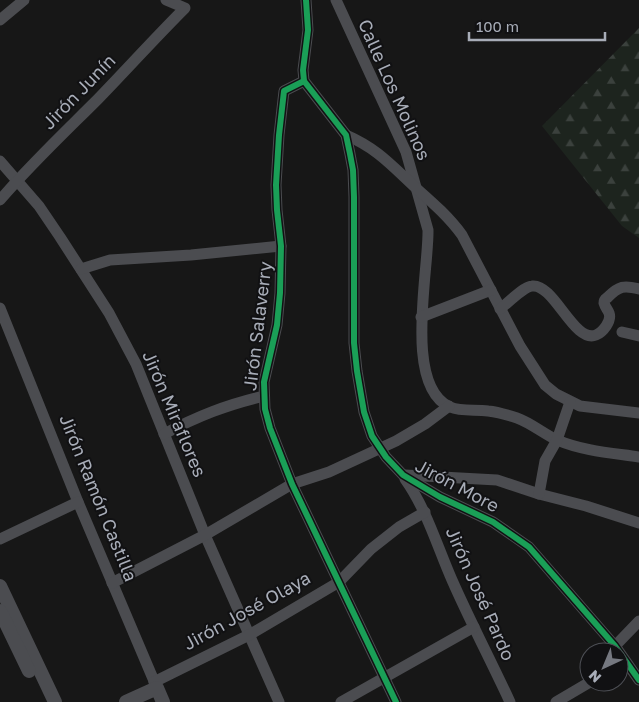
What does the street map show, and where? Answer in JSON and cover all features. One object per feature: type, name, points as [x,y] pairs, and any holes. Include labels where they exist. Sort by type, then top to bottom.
[{"type":"street","points":[[0,20],[24,0]]},
{"type":"street","name":"Jirón Junín","points":[[0,200],[17,180],[115,82],[149,43],[185,8],[166,0]]},
{"type":"street","points":[[304,81],[303,70],[308,30],[306,0]]},
{"type":"street","name":"Calle Los Molinos","points":[[336,0],[406,152],[428,230],[421,317],[422,350],[432,388],[449,406]]},
{"type":"street","name":"Jirón More","points":[[304,81],[346,135],[353,170],[356,371],[364,412],[372,436],[403,475],[440,498],[493,522],[530,547],[612,642]]},
{"type":"street","name":"Jirón Salaverry","points":[[304,81],[284,91],[276,185],[281,246],[280,293],[277,325],[266,371],[265,409],[270,428],[292,484],[396,702]]},
{"type":"street","points":[[346,135],[378,152],[436,204],[462,235],[520,346],[546,385],[570,402],[590,408],[639,413]]},
{"type":"street","name":"Jirón Miraflores","points":[[0,161],[38,206],[82,269],[109,313],[136,364],[205,534],[279,702]]},
{"type":"street","points":[[82,269],[110,260],[191,255],[281,246]]},
{"type":"street","points":[[500,309],[526,288],[535,286],[547,292],[578,328],[591,336],[596,335],[608,325],[610,318],[604,304],[605,300],[617,288],[624,286],[639,289]]},
{"type":"street","points":[[421,317],[490,290]]},
{"type":"street","name":"Jirón Ramón Castilla","points":[[0,308],[78,502],[163,702]]},
{"type":"street","points":[[622,332],[639,336]]},
{"type":"street","points":[[164,434],[196,417],[264,396]]},
{"type":"street","points":[[538,494],[545,461],[557,440],[570,402]]},
{"type":"street","points":[[112,583],[205,534],[292,484],[354,462],[425,424],[449,406],[462,410],[489,411],[520,419],[557,440],[591,450],[639,457]]},
{"type":"street","points":[[403,475],[497,480],[538,494],[586,506],[639,524]]},
{"type":"street","name":"Jirón José Pardo","points":[[403,475],[417,495],[452,579],[510,702]]},
{"type":"street","points":[[0,539],[78,502]]},
{"type":"street","name":"Jirón José Olaya","points":[[126,702],[249,635],[339,582],[371,549],[400,527],[425,512]]},
{"type":"street","points":[[0,586],[16,632],[55,702]]},
{"type":"street","points":[[0,611],[16,632]]},
{"type":"street","points":[[619,642],[639,621]]},
{"type":"street","points":[[341,702],[474,627]]},
{"type":"street","points":[[26,652],[44,702]]},
{"type":"street","name":"Jirón More","points":[[629,669],[639,680]]},
{"type":"street","points":[[556,702],[579,688]]},
{"type":"green space","points":[[639,28],[639,238],[622,226],[542,126]]},
{"type":"cycle path","points":[[306,0],[308,30],[303,70],[304,81],[346,135],[353,170],[354,343],[364,412],[372,436],[386,457],[403,475],[440,497],[493,522],[529,547],[615,646],[639,680]]},
{"type":"cycle path","points":[[304,81],[284,91],[276,185],[281,246],[280,293],[277,325],[264,382],[265,409],[270,428],[292,484],[396,702]]}]
